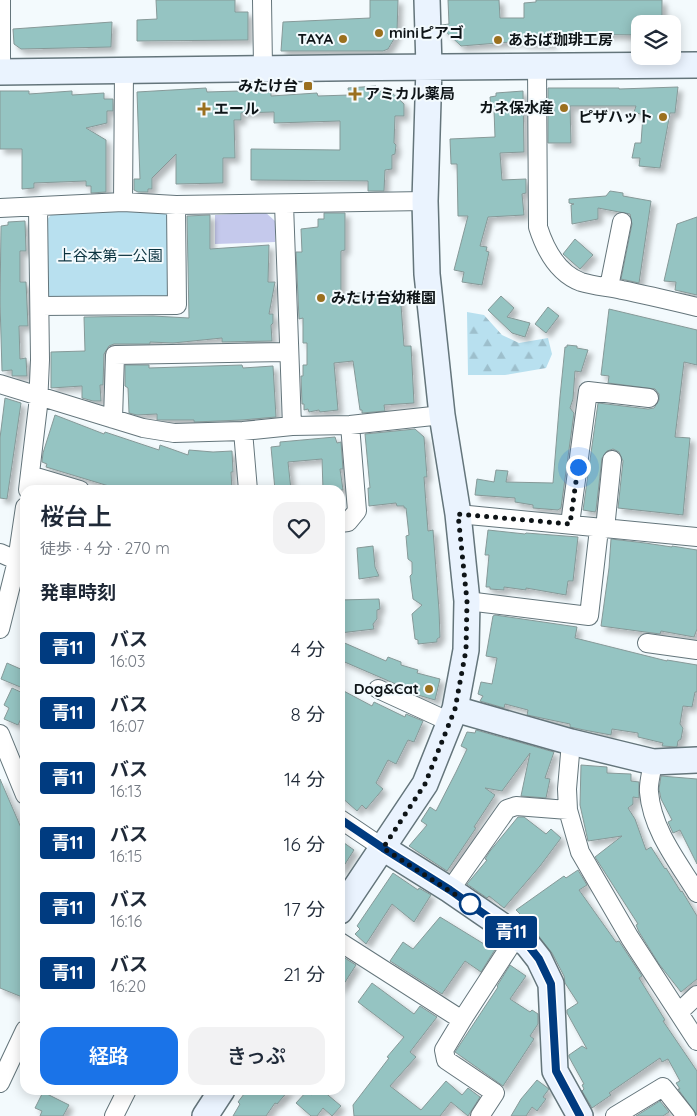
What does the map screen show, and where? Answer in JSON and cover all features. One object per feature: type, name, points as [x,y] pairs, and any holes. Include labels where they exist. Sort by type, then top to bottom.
[{"type":"street","points":[[1,0],[0,72],[263,67],[697,65]]},
{"type":"street","points":[[262,0],[263,67]]},
{"type":"street","points":[[345,904],[425,784],[452,715],[466,650],[467,601],[458,514],[442,415],[426,274],[425,201],[429,67],[427,0]]},
{"type":"street","points":[[537,66],[538,227],[544,244],[555,263],[567,274],[581,282],[697,307]]},
{"type":"street","points":[[123,202],[124,71]]},
{"type":"street","points":[[0,208],[38,208],[123,202],[176,205],[425,201]]},
{"type":"street","points":[[284,204],[292,426]]},
{"type":"street","points":[[40,306],[177,305],[176,205]]},
{"type":"street","points":[[38,208],[40,360],[38,406],[29,483],[44,485]]},
{"type":"street","points":[[609,287],[622,222]]},
{"type":"street","points":[[113,419],[115,355],[288,352]]},
{"type":"street","points":[[0,384],[143,428],[174,433],[243,431],[292,426],[350,424],[442,415]]},
{"type":"street","points":[[570,524],[588,392],[650,398]]},
{"type":"street","points":[[345,522],[348,522],[357,511],[350,424]]},
{"type":"street","points":[[243,431],[248,485]]},
{"type":"street","points":[[467,601],[589,616],[612,460]]},
{"type":"street","points":[[458,514],[697,537]]},
{"type":"street","points":[[0,553],[20,562]]},
{"type":"street","points":[[0,629],[20,565]]},
{"type":"street","points":[[647,643],[697,650]]},
{"type":"street","points":[[378,689],[452,715],[653,762],[697,759]]},
{"type":"street","points":[[0,734],[20,782]]},
{"type":"street","points":[[571,742],[568,810],[580,852],[630,938],[697,1041]]},
{"type":"street","points":[[653,762],[649,791],[654,816],[661,835],[697,892]]},
{"type":"street","points":[[450,890],[508,809],[516,806],[568,810]]},
{"type":"street","points":[[345,822],[450,890],[528,945],[539,959],[551,984],[556,1071],[580,1116]]},
{"type":"street","points":[[480,1116],[495,1093],[446,1060],[444,1050],[516,936]]},
{"type":"street","points":[[345,945],[462,1020]]},
{"type":"street","points":[[679,1012],[697,995]]},
{"type":"street","points":[[0,1083],[20,1041]]},
{"type":"street","points":[[615,1116],[664,1086],[686,1116]]},
{"type":"street","points":[[114,1116],[124,1095]]},
{"type":"street","points":[[205,1116],[219,1095]]},
{"type":"green space","name":"上谷本第一公園","points":[[175,210],[177,300],[43,302],[44,224],[53,212]]},
{"type":"green space","points":[[467,312],[484,315],[502,335],[519,343],[548,338],[552,354],[546,368],[505,375],[468,375]]},
{"type":"shaded area","points":[[265,212],[275,221],[275,242],[215,244],[215,215]]},
{"type":"building","points":[[156,0],[235,0],[235,12],[248,12],[248,40],[137,41],[137,20],[157,19]]},
{"type":"building","points":[[370,0],[398,0],[397,32],[388,49],[383,51],[281,51],[283,22],[370,18]]},
{"type":"building","points":[[448,0],[499,0],[500,18],[524,18],[524,3],[536,2],[536,0],[662,0],[662,15],[631,15],[631,35],[552,34],[552,44],[523,43],[523,41],[461,46],[442,28],[442,25],[449,24]]},
{"type":"building","points":[[112,22],[111,47],[21,49],[14,44],[13,29]]},
{"type":"building","points":[[376,86],[376,91],[390,91],[404,104],[404,116],[395,116],[395,154],[392,155],[392,169],[385,170],[384,191],[368,191],[368,181],[251,180],[251,149],[340,150],[340,121],[274,123],[274,112],[241,113],[241,120],[234,120],[235,158],[223,158],[223,183],[176,184],[176,154],[152,178],[152,189],[148,189],[148,192],[134,190],[134,179],[140,179],[137,92],[206,88],[207,92],[271,90],[271,96],[317,93],[318,96],[349,95],[348,88]]},
{"type":"building","points":[[678,87],[675,113],[670,113],[660,168],[639,166],[640,158],[632,158],[635,143],[641,143],[643,115],[634,112],[636,106],[570,106],[571,143],[548,143],[548,88],[619,89]]},
{"type":"building","points":[[0,91],[29,91],[29,94],[72,91],[72,95],[104,93],[104,99],[113,99],[113,111],[107,111],[107,123],[86,128],[106,140],[106,192],[91,193],[91,186],[86,186],[86,181],[34,183],[34,188],[22,189],[22,149],[0,149]]},
{"type":"building","points":[[523,91],[524,152],[500,153],[502,180],[526,179],[526,193],[522,194],[524,215],[488,217],[480,246],[487,247],[486,251],[489,252],[482,285],[462,282],[464,272],[454,270],[468,216],[458,216],[457,164],[451,164],[450,139],[495,137],[494,110],[491,109],[490,97],[496,96],[496,93]]},
{"type":"building","points":[[610,191],[623,193],[623,196],[651,201],[639,283],[621,279],[632,224],[630,214],[598,208],[598,219],[572,224],[571,205],[574,204],[569,203],[569,199],[606,196]]},
{"type":"building","points":[[324,213],[345,213],[345,250],[341,251],[341,294],[400,291],[404,346],[411,346],[414,403],[384,405],[385,411],[362,413],[353,361],[334,363],[338,410],[309,412],[308,409],[304,410],[301,376],[303,376],[303,365],[307,365],[307,343],[303,343],[303,318],[299,319],[296,252],[302,252],[301,229],[318,227],[318,219],[324,219]]},
{"type":"building","points":[[210,215],[210,249],[269,245],[268,282],[275,282],[269,314],[273,314],[273,323],[271,325],[272,341],[222,342],[222,338],[173,343],[114,344],[109,346],[104,354],[103,385],[100,385],[101,401],[82,398],[82,386],[51,388],[51,352],[85,351],[84,317],[153,316],[189,318],[187,216]]},
{"type":"building","points":[[697,217],[697,295],[675,290],[676,282],[664,281],[677,224]]},
{"type":"building","points":[[25,221],[26,251],[20,251],[20,282],[26,282],[28,326],[19,326],[20,359],[26,358],[27,376],[12,376],[12,370],[2,371],[0,302],[1,226],[8,225],[8,222]]},
{"type":"building","points":[[575,239],[593,255],[580,269],[563,254]]},
{"type":"building","points":[[501,296],[514,308],[507,317],[530,323],[525,337],[512,333],[488,310]]},
{"type":"building","points":[[548,307],[559,316],[546,333],[535,324]]},
{"type":"building","points":[[609,309],[697,330],[697,365],[684,362],[675,437],[690,438],[683,515],[618,508],[623,461],[619,452],[613,449],[607,451],[602,458],[596,510],[595,512],[583,510],[598,403],[648,409],[654,408],[659,400],[659,394],[655,389],[608,383],[609,376],[601,375]]},
{"type":"building","points":[[567,345],[588,350],[581,372],[575,371],[573,399],[570,408],[574,413],[561,508],[558,510],[533,508],[533,505],[515,502],[515,498],[475,495],[477,479],[494,482],[496,470],[508,471],[506,482],[553,483],[565,347]]},
{"type":"building","points":[[125,365],[149,365],[149,368],[242,365],[243,368],[273,366],[276,417],[194,422],[194,420],[157,420],[157,414],[137,415],[129,413],[128,388],[125,386]]},
{"type":"building","points":[[5,398],[21,403],[7,499],[0,498],[0,438]]},
{"type":"building","points":[[55,415],[104,434],[105,432],[159,450],[160,445],[188,455],[189,450],[232,451],[232,485],[105,485],[46,467],[47,464],[42,462]]},
{"type":"building","points":[[415,429],[424,437],[427,477],[424,477],[428,531],[433,530],[440,637],[437,639],[437,642],[418,644],[418,640],[415,639],[412,614],[422,605],[413,599],[410,576],[412,574],[412,562],[408,559],[406,536],[409,535],[406,508],[404,506],[397,506],[396,503],[369,506],[368,488],[370,488],[365,434]]},
{"type":"building","points":[[335,437],[337,443],[341,442],[343,469],[340,469],[342,485],[323,485],[322,459],[288,462],[290,485],[275,485],[271,447],[280,446],[280,442]]},
{"type":"building","points":[[488,530],[578,537],[573,581],[568,581],[566,595],[526,588],[526,590],[504,587],[504,590],[486,587],[489,555],[485,555]]},
{"type":"building","points":[[611,539],[697,550],[697,629],[694,637],[661,631],[660,634],[601,626]]},
{"type":"building","points":[[373,546],[375,567],[379,576],[359,579],[357,548]]},
{"type":"building","points":[[379,599],[380,609],[377,610],[377,619],[373,624],[374,629],[345,632],[345,600]]},
{"type":"building","points":[[493,616],[577,627],[575,638],[667,661],[697,665],[697,692],[695,692],[692,707],[683,706],[680,724],[683,728],[677,747],[662,746],[663,743],[638,737],[638,733],[612,729],[611,735],[570,727],[570,724],[527,715],[528,710],[505,704],[504,708],[480,701],[483,696],[478,694],[481,682],[492,684],[497,658],[486,656]]},
{"type":"building","points":[[345,643],[386,661],[388,657],[401,662],[401,665],[418,670],[417,673],[440,679],[435,700],[415,694],[415,692],[345,662]]},
{"type":"building","points":[[7,663],[20,669],[20,687],[1,679]]},
{"type":"building","points":[[12,688],[20,692],[20,721],[18,725],[4,719],[9,708],[4,705]]},
{"type":"building","points":[[345,692],[372,706],[374,702],[405,717],[406,714],[423,721],[414,742],[408,740],[396,764],[388,760],[376,783],[383,789],[366,809],[362,805],[357,811],[345,800]]},
{"type":"building","points":[[476,730],[554,752],[545,778],[550,779],[546,798],[521,796],[530,753],[502,791],[485,788],[495,795],[474,827],[476,828],[447,871],[409,846],[427,825],[421,821],[430,807],[436,811],[456,772],[467,749],[461,746],[467,732],[475,733]]},
{"type":"building","points":[[581,765],[607,767],[607,773],[631,774],[631,781],[639,782],[639,798],[633,797],[633,804],[628,808],[635,819],[646,850],[651,847],[697,916],[697,979],[681,992],[659,964],[639,932],[636,925],[638,924],[595,857],[622,836],[588,841],[580,805]]},
{"type":"building","points":[[661,776],[697,779],[697,864],[680,830],[673,833],[668,822],[672,820],[661,799],[659,789]]},
{"type":"building","points":[[0,779],[20,825],[20,996],[0,988]]},
{"type":"building","points":[[518,817],[524,817],[546,834],[551,829],[561,838],[504,908],[489,896],[487,898],[467,884],[487,860],[485,859],[490,851]]},
{"type":"building","points":[[345,844],[354,850],[345,864]]},
{"type":"building","points":[[578,870],[587,885],[579,890],[616,942],[619,941],[642,976],[639,978],[665,1020],[663,1021],[697,1071],[697,1115],[678,1089],[680,1089],[676,1083],[680,1081],[668,1059],[662,1062],[660,1058],[609,1093],[611,1095],[592,1108],[582,1091],[584,1089],[582,1085],[584,1084],[569,1055],[582,1046],[587,1049],[567,1013],[567,1010],[578,1003],[565,983],[564,976],[552,953],[537,934],[539,933],[516,910],[564,876],[566,878]]},
{"type":"building","points":[[393,873],[418,890],[419,888],[431,895],[414,922],[392,904],[366,944],[355,934],[360,929],[357,926]]},
{"type":"building","points":[[440,917],[484,944],[486,941],[496,948],[481,972],[465,961],[442,994],[390,961],[403,942],[413,949]]},
{"type":"building","points":[[345,958],[356,965],[345,982]]},
{"type":"building","points":[[510,965],[526,976],[510,999],[530,1012],[532,1010],[538,1014],[538,1024],[530,1036],[534,1039],[503,1086],[455,1052],[498,987]]},
{"type":"building","points":[[372,983],[414,1014],[420,1006],[437,1017],[410,1052],[416,1057],[390,1086],[421,1110],[446,1081],[462,1095],[468,1088],[480,1097],[468,1116],[451,1102],[440,1116],[354,1116],[353,1105],[389,1058],[387,1057],[404,1037],[358,1002]]},
{"type":"building","points":[[537,1080],[549,1089],[543,1097],[546,1099],[537,1111],[532,1107],[526,1116],[511,1116],[521,1099]]},
{"type":"building","points":[[42,1095],[49,1095],[69,1105],[63,1116],[40,1116],[42,1111],[35,1108]]},
{"type":"building","points":[[243,1095],[285,1095],[277,1104],[275,1103],[266,1116],[233,1116],[240,1104],[238,1102]]},
{"type":"building","points":[[303,1095],[328,1095],[341,1106],[332,1116],[323,1108],[317,1116],[311,1116],[296,1103]]},
{"type":"building","points":[[660,1101],[669,1112],[663,1116],[636,1116]]},
{"type":"bus line","name":"青11","points":[[345,822],[450,890],[528,945],[539,959],[551,984],[556,1071],[580,1116]]},
{"type":"place","name":"miniピアゴ","points":[[379,33]]},
{"type":"place","name":"TAYA","points":[[343,39]]},
{"type":"place","name":"あおば珈琲工房","points":[[498,40]]},
{"type":"place","name":"みたけ台","points":[[308,86]]},
{"type":"place","name":"アミカル薬局","points":[[355,94]]},
{"type":"place","name":"カネ保水産","points":[[564,108]]},
{"type":"place","name":"エール","points":[[204,109]]},
{"type":"place","name":"ピザハット","points":[[663,117]]},
{"type":"place","name":"みたけ台幼稚園","points":[[321,298]]},
{"type":"place","name":"Dog&Cat","points":[[429,689]]},
{"type":"route","points":[[470,904],[383,848],[425,784],[455,709],[466,650],[467,601],[458,514],[570,524],[578,467]]}]
